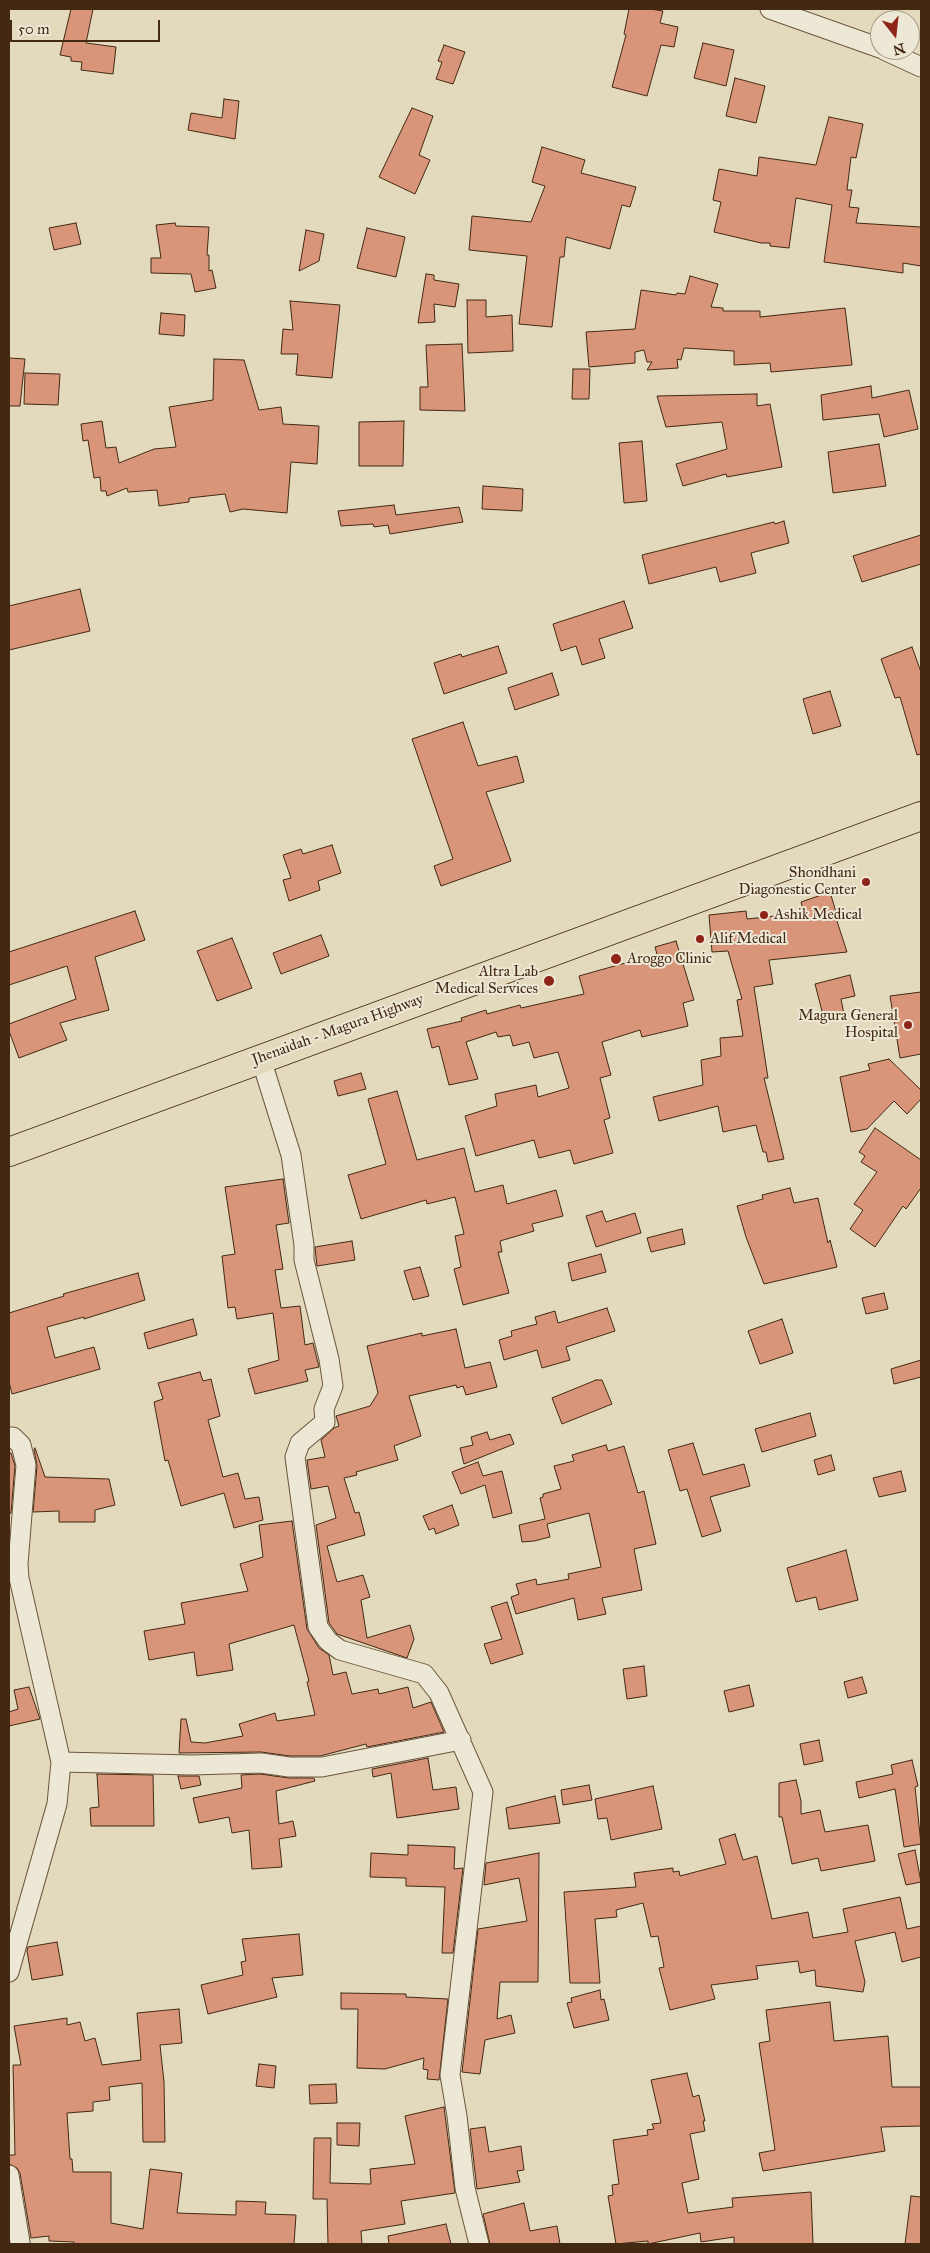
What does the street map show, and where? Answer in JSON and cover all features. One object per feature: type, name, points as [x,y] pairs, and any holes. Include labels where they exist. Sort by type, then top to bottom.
[{"type":"highway","name":"Jhenaidah - Magura Highway","points":[[9,1152],[921,816]]},
{"type":"street","points":[[770,9],[870,44]]},
{"type":"street","points":[[906,60],[921,67]]},
{"type":"street","points":[[261,1059],[291,1155],[304,1245],[304,1260],[329,1359],[332,1386],[324,1409],[325,1422],[300,1443],[295,1457],[318,1627],[328,1641],[340,1650],[424,1674],[439,1693],[483,1792],[450,2076],[457,2116],[465,2188],[479,2244]]},
{"type":"street","points":[[9,1437],[13,1437],[21,1445],[26,1465],[18,1564],[19,1578],[61,1762],[57,1804],[9,1972]]},
{"type":"street","points":[[61,1762],[192,1765],[261,1763],[289,1766],[322,1766],[461,1740]]},
{"type":"street","points":[[9,2175],[20,2242]]},
{"type":"building","points":[[71,9],[93,9],[86,43],[116,47],[113,74],[81,70],[82,62],[71,61],[71,57],[60,55]]},
{"type":"building","points":[[629,9],[663,11],[660,23],[678,27],[674,47],[661,45],[647,96],[612,87],[626,35],[624,34]]},
{"type":"building","points":[[703,43],[734,50],[726,86],[694,78]]},
{"type":"building","points":[[444,45],[465,52],[453,84],[436,79],[442,62],[438,61]]},
{"type":"building","points":[[735,78],[765,86],[756,123],[726,116]]},
{"type":"building","points":[[224,99],[239,101],[235,139],[188,130],[191,113],[222,118]]},
{"type":"building","points":[[412,108],[433,116],[419,155],[430,160],[415,194],[379,177]]},
{"type":"building","points":[[829,117],[863,124],[856,158],[851,157],[847,190],[852,190],[849,207],[859,208],[856,223],[921,227],[921,266],[903,263],[903,273],[824,262],[832,205],[796,198],[789,248],[770,246],[770,243],[761,243],[714,232],[721,202],[713,200],[719,169],[757,176],[759,157],[816,165]]},
{"type":"building","points":[[542,147],[585,160],[581,173],[636,187],[630,207],[622,205],[610,249],[566,237],[564,257],[560,257],[552,327],[519,324],[527,256],[469,250],[472,216],[531,222],[545,186],[532,182]]},
{"type":"building","points":[[76,223],[81,244],[54,250],[49,228]]},
{"type":"building","points":[[175,223],[176,226],[209,227],[207,255],[209,255],[209,271],[212,270],[216,288],[195,292],[191,274],[151,273],[151,258],[161,258],[156,225]]},
{"type":"building","points":[[367,228],[405,237],[396,277],[357,268]]},
{"type":"building","points":[[306,230],[324,234],[319,261],[299,271]]},
{"type":"building","points":[[426,274],[434,275],[434,280],[459,284],[455,307],[434,304],[435,322],[418,323]]},
{"type":"building","points":[[690,276],[718,284],[711,307],[723,308],[723,311],[760,311],[760,317],[845,308],[852,365],[771,372],[770,363],[734,365],[734,351],[684,348],[681,360],[677,359],[678,368],[647,370],[652,362],[647,362],[644,350],[635,352],[635,363],[589,367],[586,332],[635,329],[641,290],[676,295],[677,293],[685,294]]},
{"type":"building","points":[[467,300],[486,300],[486,317],[512,315],[513,351],[468,353]]},
{"type":"building","points":[[290,301],[340,305],[332,378],[296,375],[298,354],[281,354],[283,329],[293,330]]},
{"type":"building","points":[[161,313],[185,315],[184,336],[159,334]]},
{"type":"building","points":[[462,344],[465,411],[420,410],[420,387],[428,387],[426,345]]},
{"type":"building","points":[[9,358],[25,359],[20,406],[9,406]]},
{"type":"building","points":[[214,359],[244,360],[259,410],[281,407],[283,424],[319,426],[317,464],[291,462],[287,513],[243,509],[230,512],[225,494],[189,498],[189,502],[159,506],[157,490],[128,492],[127,488],[107,496],[106,491],[101,491],[100,477],[94,478],[88,440],[83,441],[81,424],[102,421],[106,448],[116,447],[119,463],[154,449],[176,447],[169,407],[213,400]]},
{"type":"building","points":[[573,369],[590,369],[589,399],[572,399]]},
{"type":"building","points":[[25,373],[60,374],[58,405],[24,404]]},
{"type":"building","points":[[871,386],[872,398],[909,390],[918,429],[884,437],[879,414],[823,420],[821,395]]},
{"type":"building","points":[[757,394],[757,406],[770,404],[782,467],[727,477],[726,474],[683,486],[676,464],[727,449],[722,422],[666,427],[657,396]]},
{"type":"building","points":[[404,421],[403,466],[359,466],[359,422]]},
{"type":"building","points":[[642,441],[647,501],[624,503],[619,443]]},
{"type":"building","points":[[879,444],[886,486],[833,493],[828,452]]},
{"type":"building","points":[[483,486],[523,489],[522,511],[482,509]]},
{"type":"building","points":[[394,505],[396,515],[459,507],[463,522],[390,534],[388,525],[374,527],[373,524],[341,526],[338,511]]},
{"type":"building","points":[[784,521],[789,543],[751,553],[756,573],[720,582],[716,567],[649,584],[642,555]]},
{"type":"building","points":[[921,535],[921,564],[862,582],[853,556]]},
{"type":"building","points":[[80,589],[90,631],[9,650],[9,606]]},
{"type":"building","points":[[624,601],[633,628],[599,639],[605,658],[582,665],[576,646],[561,651],[553,624]]},
{"type":"building","points":[[498,646],[507,673],[444,694],[434,663],[461,654],[462,657]]},
{"type":"building","points":[[912,647],[921,672],[921,754],[917,755],[900,697],[895,698],[881,659]]},
{"type":"building","points":[[552,673],[559,695],[515,710],[508,688]]},
{"type":"building","points":[[830,691],[841,726],[813,734],[803,699]]},
{"type":"building","points":[[463,722],[478,766],[517,756],[524,782],[486,792],[511,861],[441,886],[434,866],[453,859],[412,739]]},
{"type":"building","points":[[332,845],[341,873],[318,881],[320,890],[289,901],[283,880],[291,878],[283,855],[301,849],[303,854]]},
{"type":"building","points":[[830,892],[836,912],[834,912],[847,952],[769,960],[773,984],[754,987],[768,1078],[764,1078],[784,1159],[768,1162],[766,1152],[763,1152],[756,1125],[723,1132],[718,1106],[659,1121],[653,1097],[703,1085],[701,1060],[721,1056],[720,1038],[743,1036],[737,1000],[742,999],[728,951],[712,952],[709,915],[746,911],[747,919],[804,913],[801,902]]},
{"type":"building","points":[[135,911],[145,940],[95,957],[109,1010],[60,1023],[67,1040],[19,1058],[9,1031],[9,1024],[76,999],[67,966],[9,985],[9,952]]},
{"type":"building","points":[[321,935],[329,956],[281,974],[273,953]]},
{"type":"building","points":[[232,938],[252,988],[217,1001],[197,951]]},
{"type":"building","points":[[676,941],[694,1000],[683,1003],[688,1026],[642,1037],[640,1030],[602,1042],[611,1075],[600,1078],[610,1118],[604,1120],[613,1153],[574,1164],[570,1150],[539,1158],[534,1140],[476,1156],[465,1116],[497,1106],[495,1094],[536,1085],[538,1097],[569,1088],[558,1052],[534,1058],[529,1042],[513,1046],[510,1035],[498,1037],[496,1032],[466,1042],[478,1079],[449,1085],[439,1046],[432,1048],[427,1029],[462,1021],[461,1018],[486,1010],[487,1014],[520,1005],[521,1008],[584,994],[579,976],[657,954],[655,947]]},
{"type":"building","points":[[850,975],[855,996],[841,999],[844,1014],[824,1019],[815,984]]},
{"type":"building","name":"Magura General Hospital","points":[[921,992],[921,1054],[900,1058],[890,996]]},
{"type":"building","points":[[889,1059],[921,1090],[921,1099],[907,1114],[894,1101],[867,1129],[851,1132],[840,1077],[870,1070],[868,1064]]},
{"type":"building","points":[[361,1073],[366,1089],[338,1096],[334,1081]]},
{"type":"building","points":[[397,1091],[417,1160],[464,1148],[475,1192],[503,1185],[507,1204],[556,1190],[563,1216],[532,1224],[534,1231],[500,1241],[502,1252],[498,1252],[509,1293],[463,1305],[454,1269],[461,1267],[455,1236],[464,1234],[455,1197],[427,1204],[426,1200],[361,1219],[348,1175],[386,1164],[368,1099]]},
{"type":"building","points":[[875,1128],[921,1160],[921,1188],[906,1209],[903,1206],[875,1247],[850,1229],[863,1210],[854,1204],[877,1172],[861,1162],[865,1156],[859,1152]]},
{"type":"building","points":[[283,1179],[289,1223],[276,1225],[283,1269],[275,1270],[281,1308],[300,1306],[305,1345],[313,1343],[319,1367],[305,1370],[308,1381],[255,1394],[248,1369],[279,1360],[273,1313],[237,1319],[235,1307],[228,1308],[222,1256],[235,1254],[225,1187]]},
{"type":"building","points":[[790,1188],[794,1203],[818,1198],[828,1243],[830,1240],[837,1267],[764,1284],[746,1237],[737,1206],[763,1199],[762,1195]]},
{"type":"building","points":[[602,1211],[606,1222],[635,1213],[641,1233],[596,1247],[586,1216]]},
{"type":"building","points":[[682,1229],[685,1244],[651,1252],[647,1238]]},
{"type":"building","points":[[352,1241],[355,1260],[317,1266],[315,1247]]},
{"type":"building","points":[[601,1254],[606,1272],[572,1281],[568,1263]]},
{"type":"building","points":[[420,1267],[429,1296],[413,1300],[404,1271]]},
{"type":"building","points":[[138,1273],[145,1300],[84,1319],[84,1317],[47,1327],[55,1358],[94,1347],[100,1369],[12,1394],[9,1382],[9,1313],[64,1296],[63,1294]]},
{"type":"building","points":[[884,1293],[888,1309],[866,1314],[862,1298]]},
{"type":"building","points":[[607,1308],[615,1331],[566,1347],[570,1360],[542,1368],[537,1350],[504,1360],[499,1340],[512,1336],[511,1331],[537,1324],[535,1317],[555,1311],[558,1323]]},
{"type":"building","points":[[193,1319],[197,1335],[148,1349],[144,1333]]},
{"type":"building","points":[[782,1319],[793,1353],[760,1364],[748,1331]]},
{"type":"building","points":[[456,1329],[465,1368],[490,1362],[497,1387],[466,1395],[463,1386],[457,1388],[456,1385],[409,1396],[421,1436],[394,1446],[398,1460],[356,1472],[357,1475],[344,1478],[355,1513],[359,1512],[365,1535],[327,1546],[337,1582],[363,1575],[370,1597],[361,1600],[367,1638],[410,1625],[414,1639],[407,1658],[337,1634],[329,1623],[316,1525],[336,1518],[328,1486],[311,1489],[307,1460],[325,1457],[321,1440],[339,1426],[336,1416],[370,1406],[378,1393],[367,1346],[422,1333],[422,1336]]},
{"type":"building","points":[[921,1360],[921,1377],[894,1384],[891,1369]]},
{"type":"building","points":[[200,1372],[203,1381],[211,1379],[220,1416],[208,1420],[223,1477],[238,1473],[245,1499],[259,1497],[263,1520],[234,1528],[224,1493],[181,1506],[168,1460],[165,1461],[154,1402],[163,1399],[158,1383]]},
{"type":"building","points":[[596,1380],[602,1380],[612,1404],[562,1424],[552,1398]]},
{"type":"building","points":[[810,1413],[816,1436],[762,1452],[755,1429]]},
{"type":"building","points":[[487,1432],[490,1440],[510,1434],[514,1444],[464,1464],[460,1448],[473,1445],[471,1437]]},
{"type":"building","points":[[693,1443],[703,1475],[744,1464],[750,1486],[710,1497],[721,1531],[702,1537],[687,1489],[680,1491],[668,1450]]},
{"type":"building","points":[[606,1445],[608,1451],[624,1446],[638,1493],[644,1491],[656,1544],[634,1549],[642,1590],[602,1598],[606,1614],[578,1620],[574,1598],[516,1614],[511,1597],[519,1594],[516,1584],[536,1579],[537,1585],[569,1579],[568,1574],[601,1567],[589,1513],[547,1524],[550,1537],[534,1541],[522,1542],[519,1525],[545,1519],[540,1498],[543,1497],[543,1494],[561,1489],[554,1466],[574,1461],[572,1455]]},
{"type":"building","points":[[35,1448],[45,1477],[109,1479],[115,1505],[95,1510],[95,1522],[59,1522],[59,1511],[33,1512],[37,1466]]},
{"type":"building","points":[[9,1453],[11,1453],[15,1466],[11,1513],[9,1514]]},
{"type":"building","points":[[831,1455],[835,1470],[818,1475],[814,1460]]},
{"type":"building","points":[[478,1462],[483,1476],[502,1471],[512,1513],[493,1518],[485,1485],[461,1494],[452,1472]]},
{"type":"building","points":[[901,1471],[906,1491],[879,1497],[873,1478]]},
{"type":"building","points":[[452,1505],[459,1525],[436,1534],[434,1528],[429,1530],[423,1516]]},
{"type":"building","points":[[292,1521],[307,1629],[319,1648],[329,1655],[333,1675],[346,1672],[352,1694],[378,1689],[379,1694],[408,1687],[413,1708],[431,1702],[444,1732],[367,1747],[366,1744],[320,1756],[290,1756],[261,1752],[179,1753],[181,1719],[186,1719],[191,1742],[205,1743],[243,1736],[239,1724],[275,1713],[277,1721],[315,1715],[307,1682],[309,1681],[294,1625],[229,1644],[233,1670],[197,1676],[194,1652],[149,1660],[144,1631],[185,1624],[181,1603],[248,1591],[240,1564],[263,1557],[259,1525]]},
{"type":"building","points":[[846,1550],[858,1600],[819,1610],[816,1597],[796,1602],[787,1568]]},
{"type":"building","points":[[507,1602],[523,1654],[491,1664],[484,1644],[502,1639],[491,1607]]},
{"type":"building","points":[[644,1666],[647,1696],[627,1699],[623,1669]]},
{"type":"building","points":[[862,1677],[867,1693],[848,1698],[844,1682]]},
{"type":"building","points":[[749,1685],[754,1706],[729,1712],[724,1691]]},
{"type":"building","points":[[29,1687],[40,1719],[9,1726],[9,1712],[18,1709],[14,1690]]},
{"type":"building","points":[[819,1740],[823,1761],[804,1765],[800,1744]]},
{"type":"building","points":[[428,1758],[433,1790],[456,1787],[459,1809],[397,1818],[391,1773],[373,1777],[372,1769]]},
{"type":"building","points":[[912,1760],[918,1786],[915,1787],[921,1844],[904,1847],[895,1789],[859,1798],[856,1782],[893,1774],[891,1765]]},
{"type":"building","points":[[97,1774],[153,1775],[154,1826],[91,1826],[90,1808],[99,1807]]},
{"type":"building","points":[[260,1774],[289,1778],[314,1778],[315,1781],[276,1791],[279,1824],[293,1821],[296,1836],[279,1839],[282,1867],[252,1869],[249,1830],[232,1833],[229,1817],[199,1823],[193,1798],[242,1788],[241,1775]]},
{"type":"building","points":[[178,1776],[199,1776],[201,1785],[181,1789]]},
{"type":"building","points":[[796,1780],[801,1801],[801,1814],[820,1810],[825,1832],[868,1825],[875,1861],[821,1871],[818,1858],[792,1864],[782,1817],[779,1817],[779,1783]]},
{"type":"building","points":[[589,1785],[592,1800],[563,1805],[561,1790]]},
{"type":"building","points":[[653,1786],[662,1829],[611,1840],[607,1818],[598,1819],[595,1799]]},
{"type":"building","points":[[555,1796],[560,1823],[509,1829],[506,1808]]},
{"type":"building","points":[[735,1834],[743,1860],[757,1856],[772,1919],[808,1912],[813,1938],[848,1932],[843,1909],[900,1897],[907,1929],[921,1926],[921,1957],[902,1962],[895,1932],[855,1941],[865,1982],[863,1992],[816,1986],[815,1970],[800,1973],[798,1961],[756,1966],[758,1979],[711,1985],[715,1999],[670,2010],[659,1968],[664,1967],[658,1936],[651,1937],[643,1903],[616,1910],[617,1917],[595,1919],[600,1983],[570,1983],[564,1892],[636,1887],[634,1873],[673,1868],[673,1872],[679,1871],[680,1876],[726,1864],[719,1839]]},
{"type":"building","points":[[408,1845],[455,1847],[454,1869],[463,1868],[453,1953],[442,1953],[445,1887],[406,1886],[406,1878],[370,1877],[371,1853],[408,1855]]},
{"type":"building","points":[[915,1850],[921,1882],[906,1885],[898,1854]]},
{"type":"building","points":[[539,1853],[538,1982],[500,1982],[497,2019],[511,2015],[515,2033],[485,2040],[480,2074],[462,2072],[478,1929],[527,1921],[519,1878],[484,1885],[486,1863]]},
{"type":"building","points":[[299,1934],[303,1975],[272,1978],[277,1997],[208,2014],[201,1985],[243,1975],[241,1962],[246,1961],[242,1939]]},
{"type":"building","points":[[57,1942],[63,1975],[32,1980],[28,1947]]},
{"type":"building","points":[[600,1990],[601,2000],[604,1999],[609,2020],[574,2028],[567,2003],[572,2002],[571,1998]]},
{"type":"building","points":[[341,1993],[406,1994],[406,1997],[448,1999],[439,2080],[427,2079],[428,2070],[423,2069],[424,2058],[385,2069],[357,2068],[358,2009],[341,2009]]},
{"type":"building","points":[[830,2002],[834,2041],[888,2036],[892,2087],[921,2087],[921,2126],[881,2127],[885,2151],[763,2171],[759,2153],[775,2150],[759,2043],[770,2041],[766,2010]]},
{"type":"building","points":[[179,2009],[182,2043],[160,2045],[164,2082],[165,2142],[143,2142],[142,2083],[109,2087],[110,2100],[93,2102],[93,2111],[67,2113],[70,2159],[72,2159],[73,2172],[111,2172],[111,2223],[143,2229],[150,2169],[182,2173],[177,2213],[236,2215],[236,2201],[266,2202],[265,2214],[296,2215],[294,2244],[74,2244],[74,2242],[49,2241],[49,2236],[31,2238],[20,2173],[17,2168],[9,2164],[9,2155],[15,2155],[13,2065],[21,2065],[14,2026],[67,2018],[67,2025],[80,2022],[85,2041],[95,2038],[102,2065],[141,2060],[137,2013]]},
{"type":"building","points":[[259,2064],[276,2066],[274,2088],[256,2086]]},
{"type":"building","points":[[687,2073],[693,2097],[699,2095],[705,2121],[703,2121],[705,2131],[690,2134],[699,2179],[682,2183],[688,2213],[733,2207],[732,2198],[811,2192],[813,2244],[734,2244],[734,2237],[701,2242],[700,2233],[648,2244],[648,2241],[616,2244],[608,2196],[613,2195],[612,2185],[619,2184],[613,2140],[648,2135],[647,2130],[654,2129],[652,2124],[661,2123],[651,2080]]},
{"type":"building","points":[[336,2084],[337,2103],[310,2104],[309,2085]]},
{"type":"building","points":[[444,2107],[455,2193],[401,2201],[405,2224],[361,2231],[362,2244],[328,2244],[327,2199],[313,2199],[314,2138],[331,2138],[330,2183],[371,2184],[370,2169],[415,2164],[405,2116]]},
{"type":"building","points":[[337,2123],[360,2123],[359,2146],[337,2145]]},
{"type":"building","points":[[485,2127],[489,2152],[521,2146],[524,2170],[517,2171],[520,2182],[477,2189],[470,2129]]},
{"type":"building","points":[[911,2196],[921,2197],[921,2244],[905,2244]]},
{"type":"building","points":[[524,2203],[530,2231],[557,2226],[560,2244],[490,2244],[483,2214]]},
{"type":"building","points":[[446,2224],[451,2244],[389,2244],[388,2236]]},
{"type":"place","name":"Shondhani Diagonestic Center","points":[[866,882]]},
{"type":"place","name":"Ashik Medical","points":[[764,915]]},
{"type":"place","name":"Alif Medical","points":[[700,939]]},
{"type":"place","name":"Aroggo Clinic","points":[[616,959]]},
{"type":"place","name":"Altra Lab Medical Services","points":[[549,981]]},
{"type":"place","name":"Magura General Hospital","points":[[908,1025]]}]
